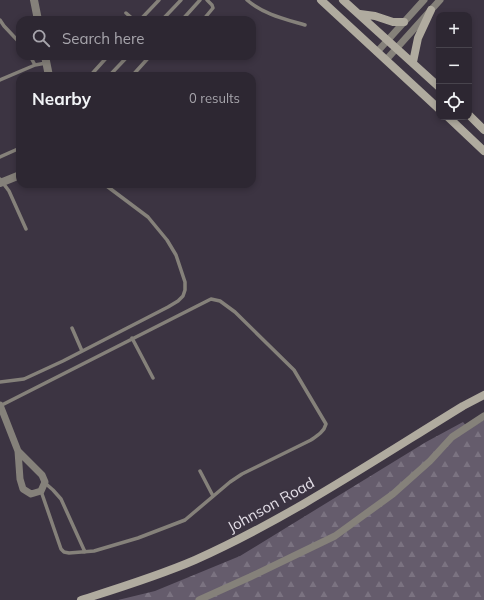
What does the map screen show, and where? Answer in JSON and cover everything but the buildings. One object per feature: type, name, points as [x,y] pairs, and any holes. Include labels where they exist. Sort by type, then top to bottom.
[{"type":"main road","points":[[321,0],[436,106]]},
{"type":"main road","points":[[343,0],[436,84]]},
{"type":"main road","points":[[413,62],[418,38],[431,10]]},
{"type":"main road","points":[[360,14],[375,16],[393,22],[404,22]]},
{"type":"main road","points":[[472,118],[484,130]]},
{"type":"main road","points":[[451,120],[484,151]]},
{"type":"main road","name":"Johnson Road","points":[[463,406],[484,388]]},
{"type":"main road","name":"Johnson Road","points":[[80,600],[164,573],[236,541],[304,504],[463,406],[484,395]]},
{"type":"street","points":[[34,0],[37,16]]},
{"type":"street","points":[[377,52],[424,0]]},
{"type":"street","points":[[386,60],[440,0]]},
{"type":"street","points":[[46,60],[48,72]]},
{"type":"street","points":[[1,181],[16,176]]},
{"type":"street","points":[[0,405],[18,451],[20,479],[23,489],[31,494],[41,491],[45,482],[42,475],[18,451]]},
{"type":"street","points":[[199,600],[335,536],[394,494],[430,461],[452,437],[484,416]]},
{"type":"lane","points":[[144,16],[159,0]]},
{"type":"lane","points":[[166,16],[181,0]]},
{"type":"lane","points":[[186,16],[200,0]]},
{"type":"lane","points":[[206,16],[213,8],[207,0]]},
{"type":"lane","points":[[247,0],[253,6],[261,10],[305,26]]},
{"type":"lane","points":[[126,13],[129,16]]},
{"type":"lane","points":[[0,20],[16,39]]},
{"type":"lane","points":[[32,60],[34,65]]},
{"type":"lane","points":[[18,72],[46,60]]},
{"type":"lane","points":[[94,72],[104,60]]},
{"type":"lane","points":[[113,72],[124,60]]},
{"type":"lane","points":[[136,72],[146,60]]},
{"type":"lane","points":[[0,80],[16,73]]},
{"type":"lane","points":[[0,157],[16,150]]},
{"type":"lane","points":[[1,181],[9,192],[26,229]]},
{"type":"lane","points":[[0,382],[24,379],[168,307],[183,296],[185,282],[176,256],[167,240],[148,217],[109,188]]},
{"type":"lane","points":[[0,405],[211,299],[220,301],[235,312],[294,370],[326,424],[325,429],[321,434],[242,474],[230,482],[185,520],[138,538],[94,551],[68,553],[61,549],[41,491]]},
{"type":"lane","points":[[72,328],[82,351]]},
{"type":"lane","points":[[132,338],[153,378]]},
{"type":"lane","points":[[200,471],[213,496]]},
{"type":"lane","points":[[45,482],[61,499],[85,552]]},
{"type":"green space","points":[[484,420],[484,600],[118,600],[155,591],[240,556],[426,442],[463,422],[469,429]]}]
